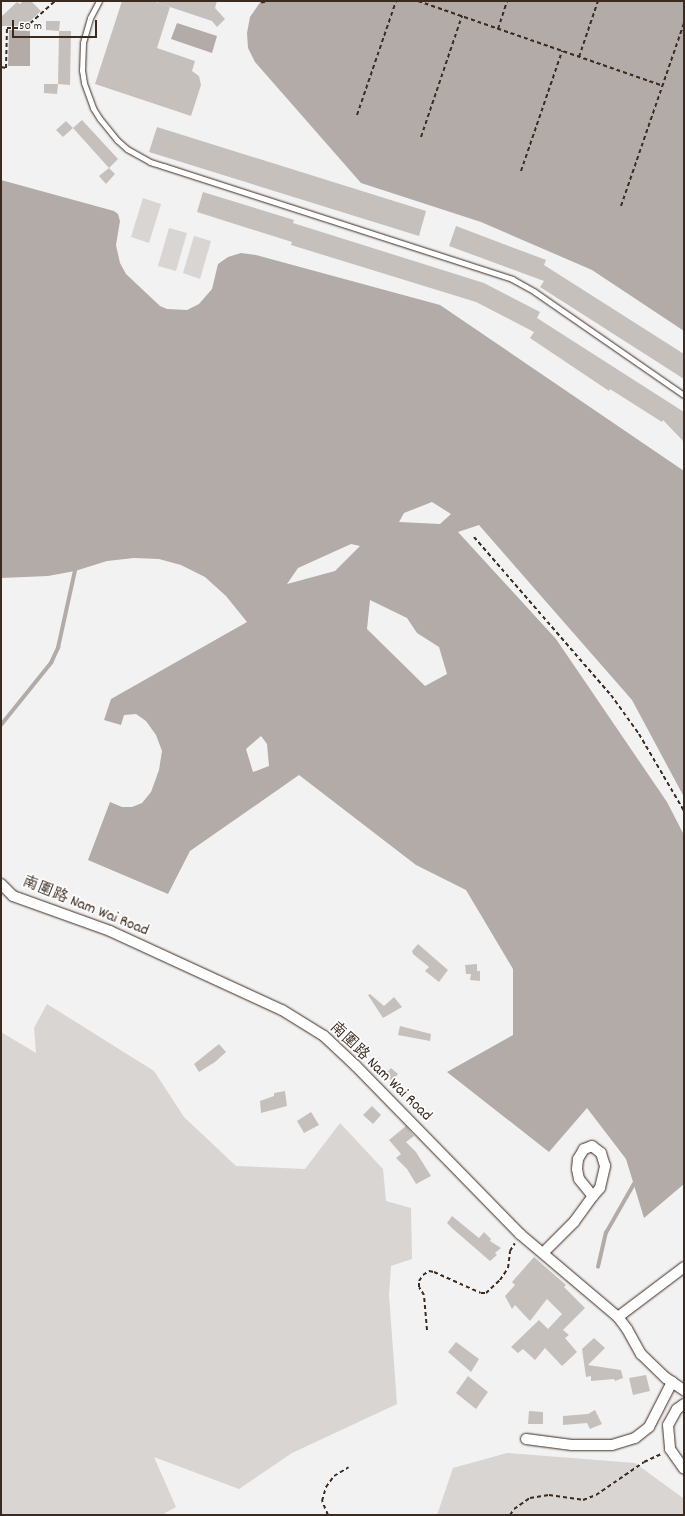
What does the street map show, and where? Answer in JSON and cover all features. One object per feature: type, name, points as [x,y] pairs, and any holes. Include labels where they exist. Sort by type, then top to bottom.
[{"type":"street","name":"南圍路 Nam Wai Road","points":[[1,884],[13,896],[110,931],[282,1010],[324,1036],[356,1066],[520,1234],[618,1317],[627,1329],[641,1354],[666,1378],[684,1390]]},
{"type":"street","points":[[542,1253],[574,1222],[593,1196]]},
{"type":"street","points":[[618,1317],[684,1267]]},
{"type":"street","points":[[526,1439],[572,1445],[612,1445],[635,1438],[649,1427],[672,1382]]},
{"type":"street","points":[[684,1404],[677,1409],[668,1424],[670,1449],[684,1469]]},
{"type":"lane","points":[[99,1],[90,18],[83,43],[82,70],[84,83],[93,108],[100,119],[112,135],[127,148],[150,162],[512,279],[541,296],[684,395]]},
{"type":"path","points":[[1,67],[6,68],[7,28],[25,28],[55,1]]},
{"type":"path","points":[[261,1],[263,3],[265,1]]},
{"type":"path","points":[[357,115],[396,1]]},
{"type":"path","points":[[418,1],[663,86]]},
{"type":"path","points":[[498,29],[508,1]]},
{"type":"path","points":[[579,57],[598,1]]},
{"type":"path","points":[[421,137],[462,16]]},
{"type":"path","points":[[621,206],[684,23]]},
{"type":"path","points":[[521,171],[562,51]]},
{"type":"path","points":[[474,537],[611,695],[639,734],[684,811]]},
{"type":"path","points":[[427,1330],[424,1295],[419,1288],[419,1281],[423,1275],[429,1272],[434,1272],[480,1293],[486,1293],[500,1280],[508,1268],[510,1251],[520,1234]]},
{"type":"path","points":[[510,1515],[514,1509],[530,1498],[549,1495],[583,1500],[596,1495],[644,1462],[661,1454],[672,1452]]},
{"type":"path","points":[[328,1515],[322,1501],[326,1487],[334,1476],[349,1467]]},
{"type":"shaded area","points":[[261,1],[684,1],[684,331],[592,270],[481,222],[361,183],[255,62],[248,48],[247,33],[250,17]]},
{"type":"shaded area","points":[[177,23],[217,36],[212,53],[171,39]]},
{"type":"shaded area","points":[[9,30],[30,31],[30,66],[8,66]]},
{"type":"shaded area","points":[[1,180],[114,211],[118,214],[120,221],[116,245],[120,263],[126,274],[160,306],[167,309],[187,310],[199,304],[212,289],[218,264],[228,257],[241,253],[256,255],[440,305],[684,471],[684,797],[632,700],[479,525],[458,532],[556,639],[667,802],[684,835],[684,1184],[644,1218],[626,1159],[587,1108],[549,1152],[447,1072],[513,1035],[513,969],[466,890],[416,865],[299,775],[190,851],[168,894],[88,860],[110,802],[122,807],[132,807],[142,803],[151,792],[159,770],[162,751],[156,735],[146,721],[136,714],[124,715],[121,725],[104,720],[111,699],[247,622],[226,596],[205,577],[181,565],[159,559],[134,558],[107,561],[75,571],[48,576],[1,578]],"holes":[[[432,502],[451,514],[440,524],[399,522],[404,513]],[[351,544],[360,546],[335,571],[287,584],[298,568]],[[370,600],[407,618],[417,633],[439,647],[447,674],[425,686],[367,629]],[[261,736],[267,744],[269,766],[253,772],[246,749]]]},
{"type":"shaded area","points":[[143,198],[161,204],[149,243],[131,237]]},
{"type":"shaded area","points":[[169,228],[187,233],[176,271],[158,266]]},
{"type":"shaded area","points":[[194,236],[211,241],[200,279],[183,273]]},
{"type":"shaded area","points":[[47,1004],[154,1071],[184,1117],[236,1166],[305,1169],[340,1123],[383,1169],[386,1201],[411,1208],[412,1259],[391,1266],[389,1295],[397,1404],[292,1453],[239,1489],[154,1457],[176,1507],[162,1515],[1,1515],[1,1032],[36,1053],[34,1028]]},
{"type":"shaded area","points":[[507,1453],[635,1463],[683,1498],[684,1515],[437,1515],[453,1468]]},
{"type":"building","points":[[23,1],[31,1],[41,11],[25,26],[1,26],[1,17],[17,2],[20,4]]},
{"type":"building","points":[[122,1],[153,1],[170,7],[157,48],[195,61],[192,71],[199,76],[201,85],[191,116],[95,84]]},
{"type":"building","points":[[158,1],[217,1],[215,8],[225,19],[217,27],[212,21],[158,3]]},
{"type":"building","points":[[46,21],[60,21],[59,31],[46,30]]},
{"type":"building","points":[[59,31],[71,31],[70,85],[58,84]]},
{"type":"building","points":[[44,84],[58,84],[57,94],[44,93]]},
{"type":"building","points":[[82,120],[118,159],[109,168],[73,128]]},
{"type":"building","points":[[66,121],[73,128],[63,137],[56,130]]},
{"type":"building","points":[[157,127],[426,211],[419,236],[149,152]]},
{"type":"building","points":[[109,168],[115,174],[106,184],[99,176]]},
{"type":"building","points":[[203,192],[294,220],[293,223],[484,283],[540,312],[537,318],[684,412],[684,442],[663,420],[662,422],[610,389],[609,391],[530,338],[534,332],[476,302],[291,245],[292,242],[197,212]]},
{"type":"building","points":[[456,226],[546,260],[544,265],[684,354],[684,379],[540,287],[544,281],[449,246]]},
{"type":"building","points":[[418,944],[448,970],[439,982],[425,971],[429,967],[413,954],[412,951]]},
{"type":"building","points":[[477,964],[477,971],[480,971],[480,981],[470,980],[471,974],[466,974],[465,965]]},
{"type":"building","points":[[370,994],[384,1006],[394,997],[402,1007],[383,1018],[368,995]]},
{"type":"building","points":[[400,1026],[431,1034],[430,1041],[398,1035]]},
{"type":"building","points":[[219,1044],[226,1052],[215,1062],[199,1072],[194,1064]]},
{"type":"building","points":[[391,1068],[398,1074],[392,1081],[385,1075]]},
{"type":"building","points":[[285,1091],[287,1106],[261,1113],[260,1101],[274,1096],[274,1093]]},
{"type":"building","points":[[372,1106],[381,1115],[373,1124],[363,1115]]},
{"type":"building","points":[[311,1112],[319,1125],[304,1133],[297,1121]]},
{"type":"building","points":[[406,1126],[414,1136],[406,1142],[416,1152],[431,1176],[416,1184],[407,1169],[396,1158],[401,1154],[389,1140]]},
{"type":"building","points":[[452,1216],[479,1238],[484,1232],[491,1239],[490,1241],[501,1248],[495,1253],[497,1255],[490,1261],[453,1229],[447,1223]]},
{"type":"building","points":[[534,1257],[566,1285],[564,1287],[585,1308],[563,1330],[569,1335],[565,1338],[577,1352],[562,1366],[545,1348],[535,1360],[523,1349],[518,1353],[511,1347],[539,1320],[548,1329],[562,1314],[547,1299],[530,1321],[515,1305],[512,1309],[505,1296],[515,1285],[512,1282]]},
{"type":"building","points":[[594,1338],[605,1348],[588,1365],[621,1370],[623,1378],[615,1381],[614,1379],[591,1381],[591,1376],[586,1377],[582,1349]]},
{"type":"building","points":[[456,1342],[479,1359],[471,1372],[448,1352]]},
{"type":"building","points":[[646,1375],[650,1391],[633,1395],[629,1378]]},
{"type":"building","points":[[468,1376],[488,1392],[476,1409],[456,1393]]},
{"type":"building","points":[[595,1410],[602,1424],[590,1429],[587,1423],[563,1425],[563,1416],[588,1414]]},
{"type":"building","points":[[529,1411],[543,1412],[543,1424],[528,1424]]},
{"type":"waterway","points":[[1,725],[51,663],[58,648],[75,571]]},
{"type":"waterway","points":[[598,1267],[606,1233],[634,1184]]}]
